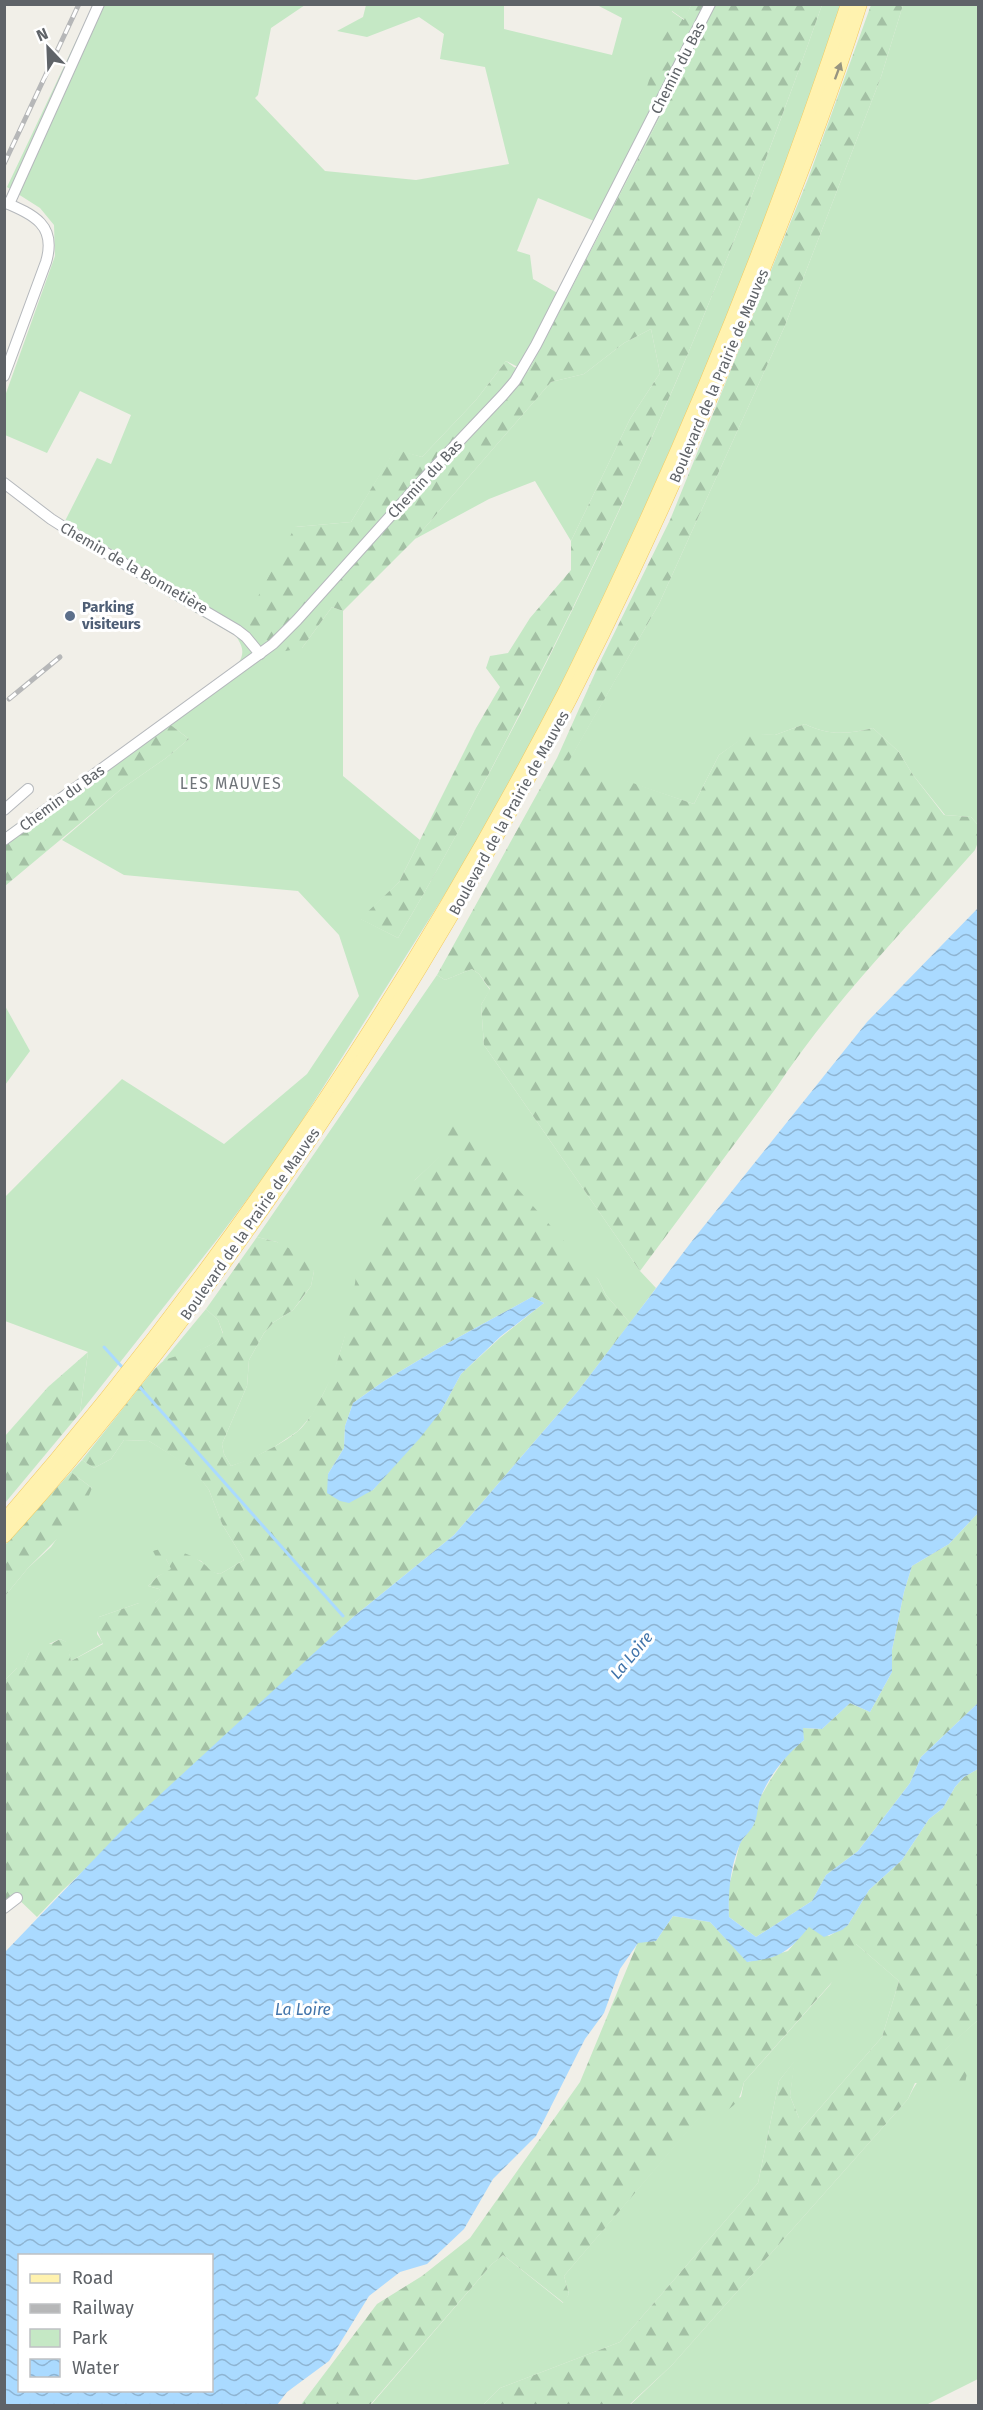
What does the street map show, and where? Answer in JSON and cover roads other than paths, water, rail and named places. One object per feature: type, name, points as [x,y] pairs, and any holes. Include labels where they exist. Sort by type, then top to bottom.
[{"type":"main road","name":"Boulevard de la Prairie de Mauves","points":[[4,1521],[127,1375],[193,1290],[288,1156],[413,963],[512,792],[566,690],[616,585],[712,370],[801,141],[848,4]]},
{"type":"main road","name":"Boulevard de la Prairie de Mauves","points":[[4,1536],[62,1471],[136,1380],[202,1294],[266,1204],[333,1107],[393,1013],[461,902],[520,798],[626,589],[683,465],[767,260],[811,145],[860,4]]},
{"type":"main road","points":[[4,1513],[67,1447]]},
{"type":"street","points":[[4,376],[50,251],[49,235],[38,219],[7,203],[99,4]]},
{"type":"street","name":"Chemin du Bas","points":[[4,840],[260,654],[297,620],[515,381],[548,322],[710,4]]},
{"type":"street","name":"Chemin de la Bonnetière","points":[[4,483],[51,519],[84,540],[237,630],[260,654]]},
{"type":"street","points":[[4,810],[28,789]]},
{"type":"street","points":[[4,1908],[17,1898]]},
{"type":"water","name":"La Loire","points":[[978,908],[978,1513],[949,1544],[912,1566],[892,1650],[892,1672],[870,1712],[850,1703],[822,1729],[803,1728],[804,1740],[784,1759],[768,1783],[760,1799],[755,1823],[741,1841],[734,1862],[729,1889],[729,1917],[756,1937],[812,1901],[826,1875],[858,1851],[910,1783],[921,1757],[978,1703],[978,1769],[964,1777],[955,1787],[943,1808],[929,1819],[902,1860],[869,1890],[848,1925],[842,1930],[824,1937],[809,1927],[789,1948],[776,1956],[747,1962],[710,1922],[673,1916],[656,1941],[638,1943],[620,1969],[604,2013],[585,2039],[536,2136],[493,2179],[464,2229],[427,2264],[400,2272],[369,2296],[329,2361],[287,2392],[277,2405],[5,2405],[5,1952],[126,1826],[352,1618],[454,1535],[578,1391],[692,1241],[867,1022]]},
{"type":"water","points":[[532,1297],[544,1303],[501,1336],[461,1374],[441,1411],[373,1490],[349,1503],[340,1501],[327,1493],[328,1474],[344,1448],[345,1426],[353,1403],[384,1381],[439,1348]]},
{"type":"waterway","points":[[104,1347],[123,1368]]},
{"type":"waterway","points":[[137,1384],[343,1616]]},
{"type":"railway","points":[[4,164],[79,4]]},
{"type":"railway","points":[[9,699],[60,657]]},
{"type":"place","name":"Parking visiteurs","points":[[70,616]]},
{"type":"district","name":"LES MAUVES","points":[[231,783]]}]
